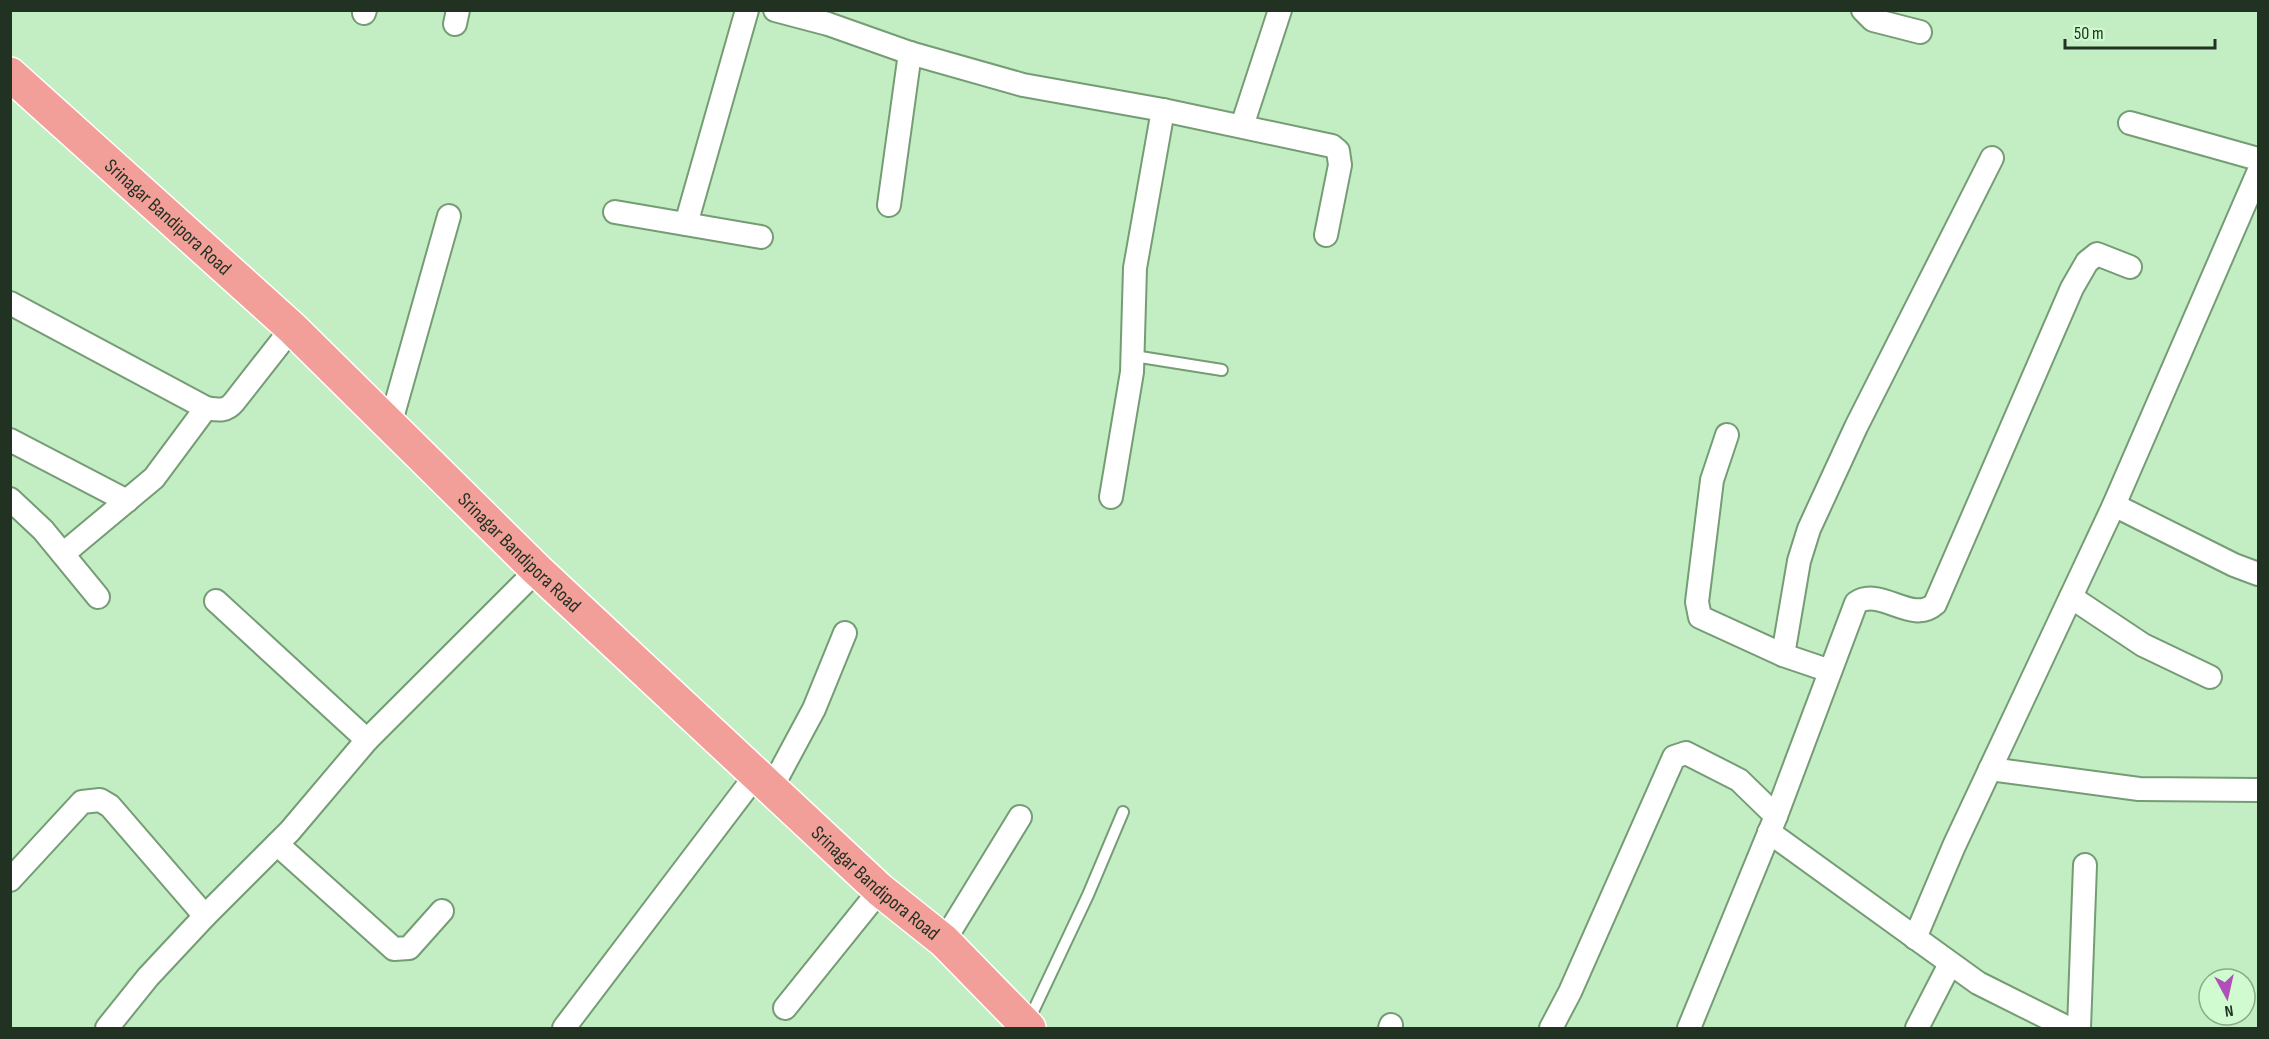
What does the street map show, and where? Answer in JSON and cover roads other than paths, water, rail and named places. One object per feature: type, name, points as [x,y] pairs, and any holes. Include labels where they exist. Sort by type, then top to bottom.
[{"type":"highway","name":"Srinagar Bandipora Road","points":[[10,74],[292,328],[537,570],[880,890],[944,941],[1028,1027]]},
{"type":"street","points":[[686,224],[747,10]]},
{"type":"street","points":[[775,10],[828,24],[910,53],[1023,85],[1163,110],[1325,144],[1338,151],[1340,165],[1326,235]]},
{"type":"street","points":[[1242,126],[1281,10]]},
{"type":"street","points":[[1863,10],[1873,20],[1920,32]]},
{"type":"street","points":[[889,205],[910,53]]},
{"type":"street","points":[[1110,497],[1134,356],[1135,268],[1163,110]]},
{"type":"street","points":[[2130,123],[2259,159]]},
{"type":"street","points":[[1783,655],[1799,561],[1809,529],[1856,428],[1992,158]]},
{"type":"street","points":[[1915,938],[1990,768],[2114,505],[2259,173]]},
{"type":"street","points":[[615,212],[761,237]]},
{"type":"street","points":[[390,425],[449,216]]},
{"type":"street","points":[[1689,1029],[1773,824],[1856,603],[1861,599],[1872,598],[1920,610],[1935,604],[2072,288],[2087,262],[2097,254],[2130,267]]},
{"type":"street","points":[[10,303],[206,408],[220,410],[231,406],[292,328]]},
{"type":"street","points":[[63,554],[154,478],[206,408]]},
{"type":"street","points":[[1727,435],[1712,480],[1697,609],[1700,617],[1783,655],[1830,671]]},
{"type":"street","points":[[10,440],[127,501]]},
{"type":"street","points":[[10,499],[44,530],[98,597]]},
{"type":"street","points":[[2114,505],[2234,565],[2259,574]]},
{"type":"street","points":[[107,1029],[148,976],[277,844],[367,741],[537,570]]},
{"type":"street","points":[[2071,597],[2143,645],[2210,677]]},
{"type":"street","points":[[216,601],[367,741]]},
{"type":"street","points":[[564,1029],[764,782],[814,709],[845,633]]},
{"type":"street","points":[[1551,1029],[1570,992],[1674,757],[1686,753],[1730,775],[1749,789],[1773,824],[1950,964],[2017,1004],[2068,1029]]},
{"type":"street","points":[[1990,768],[2139,789],[2259,790]]},
{"type":"street","points":[[10,880],[82,802],[100,800],[110,806],[205,916]]},
{"type":"street","points":[[944,941],[1020,817]]},
{"type":"street","points":[[277,844],[394,949],[409,948],[442,911]]},
{"type":"street","points":[[2079,1029],[2085,865]]},
{"type":"street","points":[[785,1008],[880,890]]},
{"type":"street","points":[[1917,1029],[1950,964]]},
{"type":"lane","points":[[1134,356],[1222,370]]},
{"type":"lane","points":[[1028,1027],[1093,885],[1123,812]]}]
